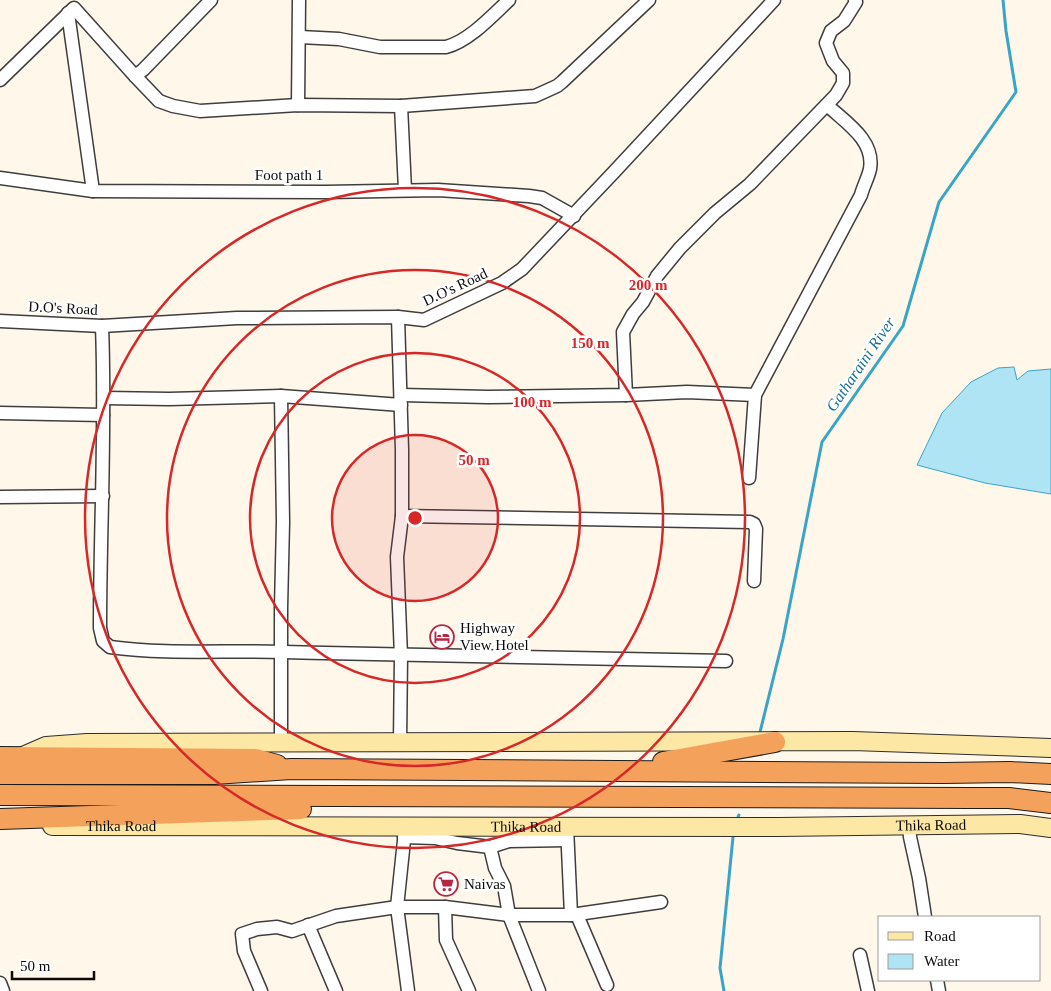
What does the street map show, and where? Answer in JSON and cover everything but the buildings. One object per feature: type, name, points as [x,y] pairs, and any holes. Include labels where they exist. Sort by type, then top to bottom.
[{"type":"highway","points":[[616,770],[775,742]]},
{"type":"highway","points":[[0,757],[255,759],[291,769]]},
{"type":"highway","points":[[0,774],[214,774],[291,769],[1010,772],[1051,774]]},
{"type":"highway","name":"Thika Road","points":[[0,795],[1009,798],[1051,803]]},
{"type":"highway","points":[[0,818],[297,809],[397,796]]},
{"type":"main road","points":[[23,756],[46,746],[68,744],[853,741],[1051,748]]},
{"type":"main road","name":"Thika Road","points":[[0,826],[567,833],[909,825],[1020,824],[1051,828]]},
{"type":"street","points":[[135,76],[211,0]]},
{"type":"street","points":[[298,105],[299,0]]},
{"type":"street","points":[[300,37],[339,39],[380,47],[446,47],[456,44],[509,0]]},
{"type":"street","points":[[0,80],[74,8],[159,101],[187,110],[200,111],[298,105],[402,106],[535,96],[543,94],[562,82],[649,0]]},
{"type":"street","name":"D.O's Road","points":[[0,321],[102,326],[237,318],[398,316],[424,320],[502,283],[522,269],[574,216],[774,0]]},
{"type":"street","points":[[626,395],[622,332],[643,302],[657,276],[697,230],[750,184],[789,142],[828,105],[842,83],[843,73],[832,60],[826,43],[831,32],[844,21],[851,11],[856,2],[855,0]]},
{"type":"street","points":[[68,13],[93,191]]},
{"type":"street","points":[[749,478],[755,395],[860,195],[870,169],[869,151],[864,140],[828,105]]},
{"type":"street","points":[[402,106],[405,190]]},
{"type":"street","name":"Foot path 1","points":[[0,178],[93,191],[326,192],[438,190],[542,198],[574,216]]},
{"type":"street","points":[[398,316],[402,516],[397,557],[400,743]]},
{"type":"street","points":[[102,326],[105,398],[103,415],[100,628],[106,645],[124,649],[174,652],[281,652],[400,656],[726,661]]},
{"type":"street","points":[[105,398],[169,399],[281,396],[401,400],[687,392],[755,395]]},
{"type":"street","points":[[281,396],[283,522],[281,743]]},
{"type":"street","points":[[0,413],[103,415]]},
{"type":"street","points":[[0,497],[103,496]]},
{"type":"street","points":[[402,516],[750,522],[754,524],[756,529],[754,580]]},
{"type":"street","points":[[909,825],[925,916]]},
{"type":"street","points":[[408,991],[397,906],[405,832],[457,843],[490,847],[508,841],[567,833],[574,915],[607,985]]},
{"type":"street","points":[[490,847],[495,868],[504,886],[508,915],[539,991]]},
{"type":"street","points":[[261,991],[244,951],[242,934],[257,929],[277,927],[292,931],[336,916],[397,906],[445,906],[508,915],[574,915],[661,902]]},
{"type":"street","points":[[445,906],[446,940],[469,991]]},
{"type":"street","points":[[308,926],[336,991]]},
{"type":"street","points":[[860,955],[868,991]]},
{"type":"street","points":[[0,983],[3,991]]},
{"type":"water","points":[[1014,367],[1017,380],[1028,371],[1051,369],[1051,494],[985,483],[917,465],[942,413],[971,382],[998,368]]},
{"type":"waterway","name":"Gatharaini River","points":[[760,732],[783,639],[822,442],[903,326],[939,202],[1016,92],[1003,0]]},
{"type":"waterway","points":[[724,991],[720,968],[733,837]]},
{"type":"place","name":"Highway View Hotel","points":[[442,637]]},
{"type":"place","name":"Naivas","points":[[446,884]]}]
